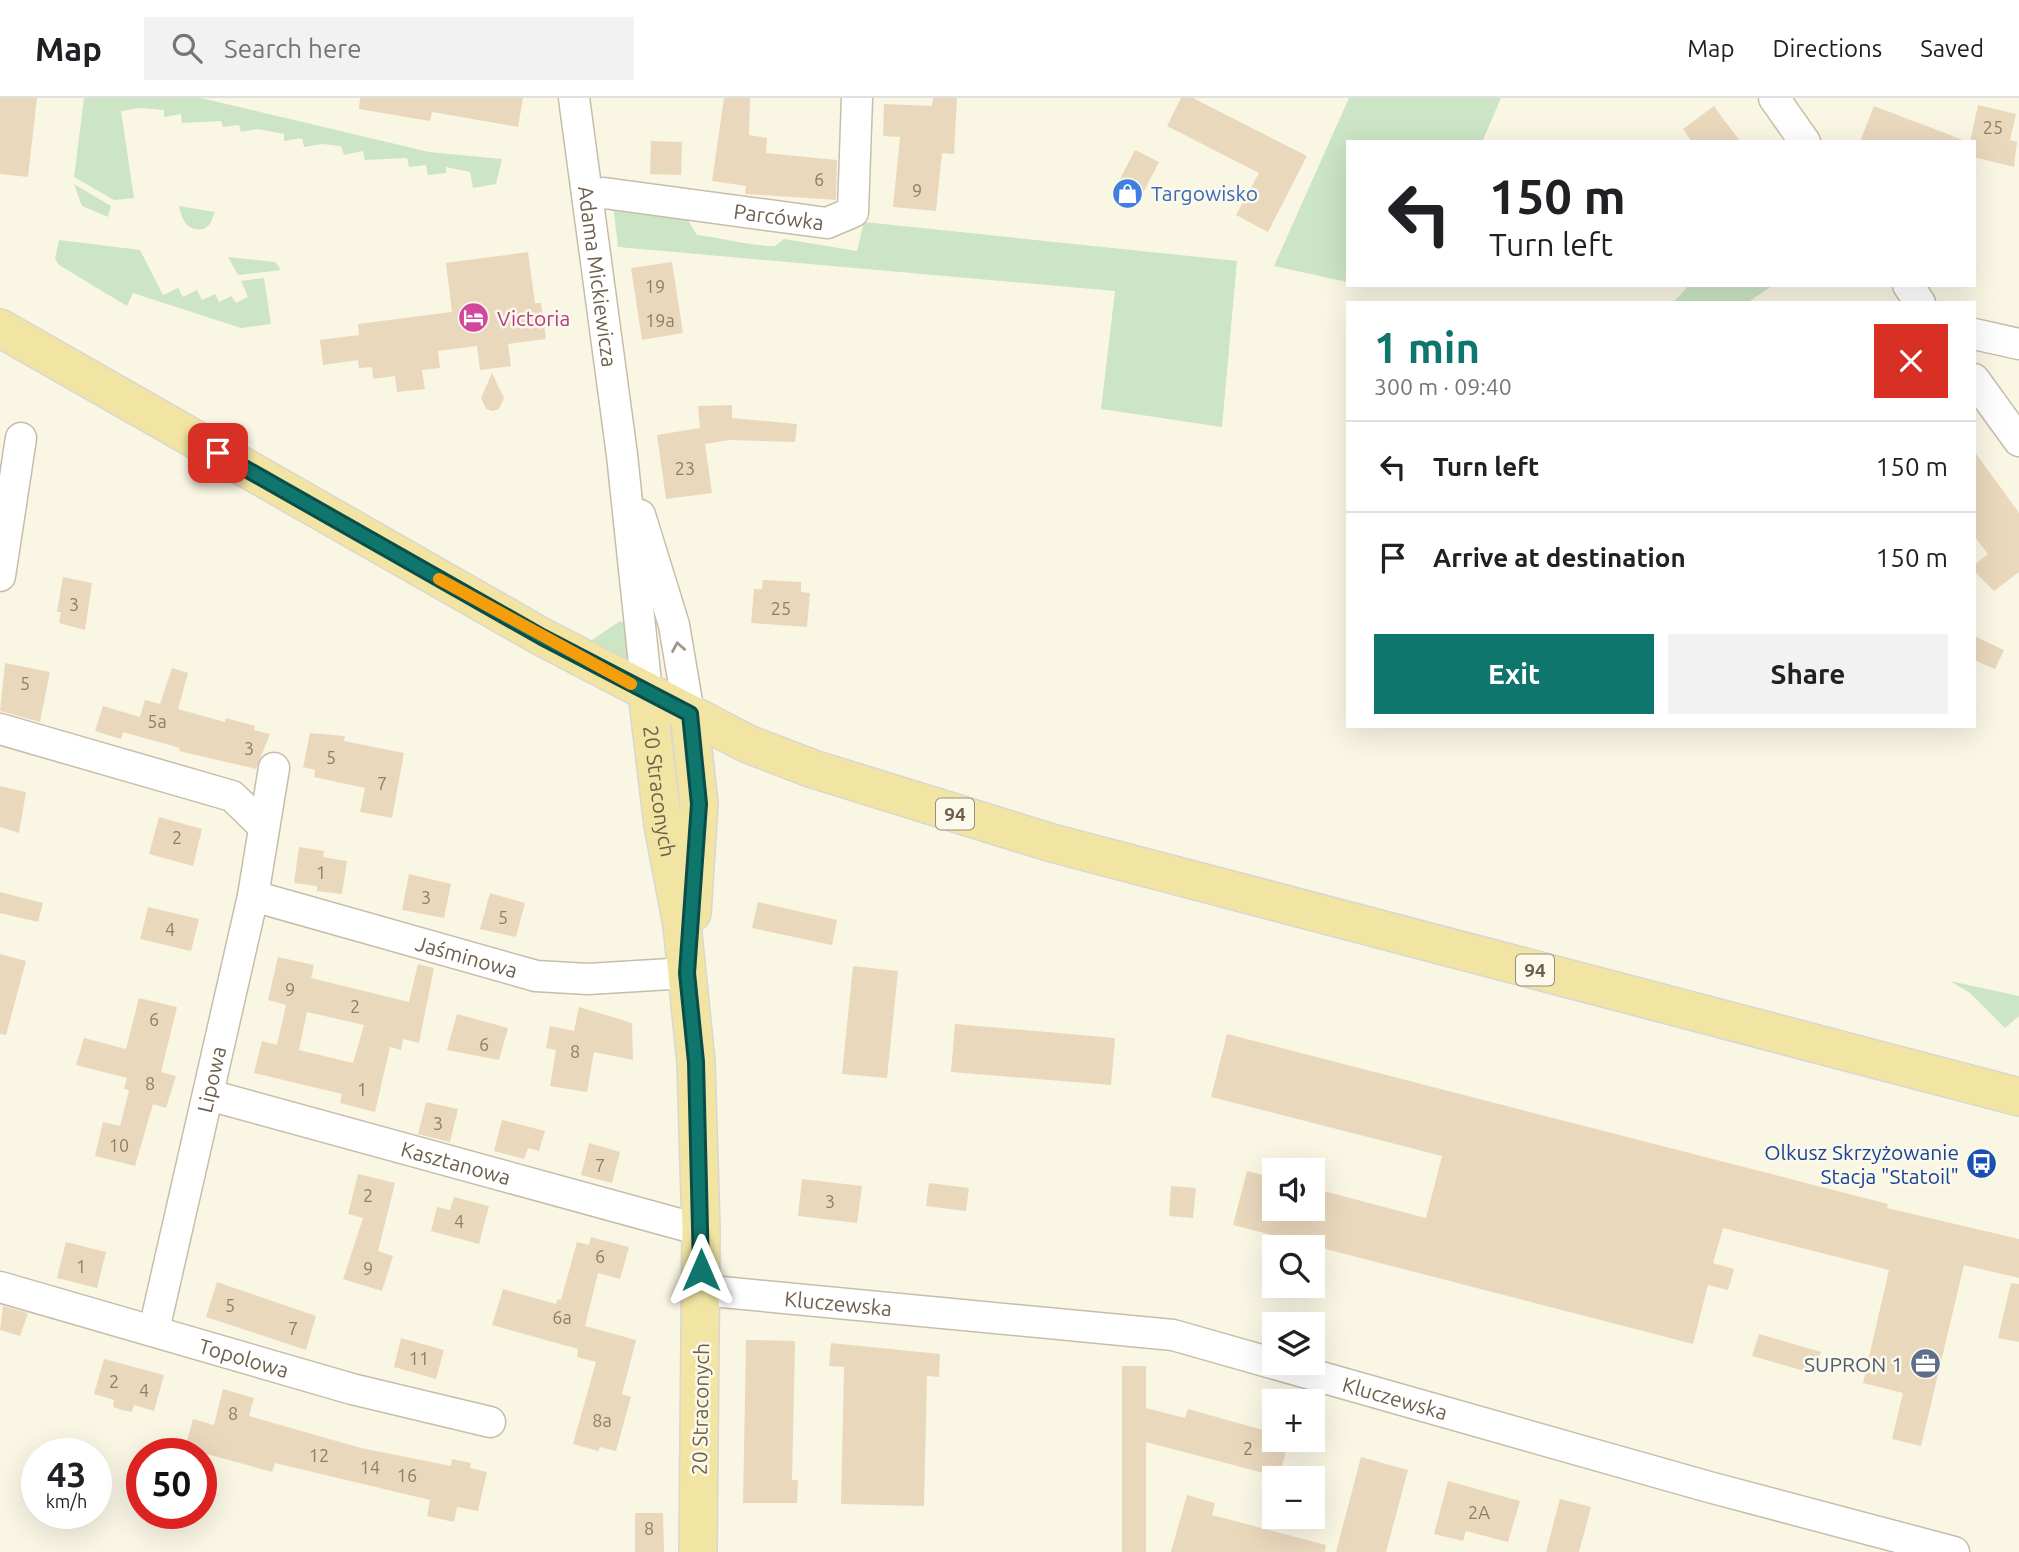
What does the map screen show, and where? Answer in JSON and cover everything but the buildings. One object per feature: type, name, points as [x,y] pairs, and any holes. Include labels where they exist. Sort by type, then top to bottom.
[{"type":"main road","name":"94","points":[[0,328],[542,637],[748,744],[813,769],[1052,843],[2019,1097]]},
{"type":"main road","name":"20 Straconych","points":[[647,692],[663,825],[687,973],[696,1062],[701,1230],[698,1552]]},
{"type":"main road","name":"20 Straconych","points":[[687,973],[698,833],[696,765],[690,714]]},
{"type":"main road","points":[[654,746],[696,765]]},
{"type":"street","name":"Adama Mickiewicza","points":[[574,98],[590,197],[622,455],[647,692]]},
{"type":"street","name":"Parcówka","points":[[590,197],[604,193],[827,223],[853,212],[857,98]]},
{"type":"street","points":[[1774,98],[1804,140]]},
{"type":"street","points":[[1976,334],[2019,344]]},
{"type":"street","points":[[1976,382],[2019,442]]},
{"type":"street","points":[[0,576],[21,438]]},
{"type":"street","name":"Adama Mickiewicza","points":[[622,455],[674,625],[690,714]]},
{"type":"street","points":[[0,729],[232,796],[263,826]]},
{"type":"street","name":"Lipowa","points":[[154,1330],[253,897],[274,768]]},
{"type":"street","name":"Jaśminowa","points":[[253,897],[536,976],[588,979],[687,973]]},
{"type":"street","name":"Kasztanowa","points":[[209,1095],[701,1230]]},
{"type":"street","name":"Topolowa","points":[[0,1287],[352,1389],[489,1422]]},
{"type":"street","name":"Kluczewska","points":[[701,1290],[1173,1335],[1709,1487],[1954,1552]]},
{"type":"green space","points":[[84,98],[201,98],[429,152],[502,159],[496,184],[473,188],[470,172],[446,167],[446,173],[428,175],[426,165],[409,167],[407,158],[365,160],[363,151],[344,155],[341,146],[322,144],[304,147],[302,138],[284,141],[284,134],[258,129],[241,132],[239,125],[223,127],[221,121],[182,123],[181,114],[164,117],[164,110],[140,108],[121,111],[134,198],[114,200],[74,177]]},
{"type":"green space","points":[[1349,98],[1501,98],[1483,140],[1346,140],[1346,282],[1274,266]]},
{"type":"green space","points":[[74,184],[111,206],[108,217],[82,206]]},
{"type":"green space","points":[[613,205],[686,217],[697,235],[765,246],[775,246],[784,239],[857,251],[864,222],[1237,261],[1222,427],[1101,409],[1115,291],[618,247]]},
{"type":"green space","points":[[179,206],[215,212],[210,224],[204,229],[193,229],[186,224]]},
{"type":"green space","points":[[59,240],[140,250],[163,295],[178,288],[183,297],[197,290],[202,300],[215,294],[219,302],[231,296],[236,303],[248,297],[241,281],[264,278],[271,324],[241,328],[133,293],[127,306],[59,265],[55,259]]},
{"type":"green space","points":[[228,257],[275,262],[281,270],[238,275]]},
{"type":"green space","points":[[1687,287],[1770,287],[1750,301],[1675,301]]},
{"type":"green space","points":[[620,621],[628,624],[633,666],[589,642]]},
{"type":"green space","points":[[1950,981],[2019,996],[2019,1016],[2005,1028],[1970,993]]},
{"type":"slow traffic","points":[[439,579],[631,684]]},
{"type":"place","name":"Targowisko","points":[[1128,193]]},
{"type":"place","name":"Victoria","points":[[474,318]]},
{"type":"place","name":"Olkusz Skrzyżowanie Stacja \"Statoil\"","points":[[1982,1164]]},
{"type":"place","name":"SUPRON 1","points":[[1926,1364]]},
{"type":"route","points":[[218,453],[542,637],[690,714],[699,804],[687,973],[696,1062],[701,1270]]}]
